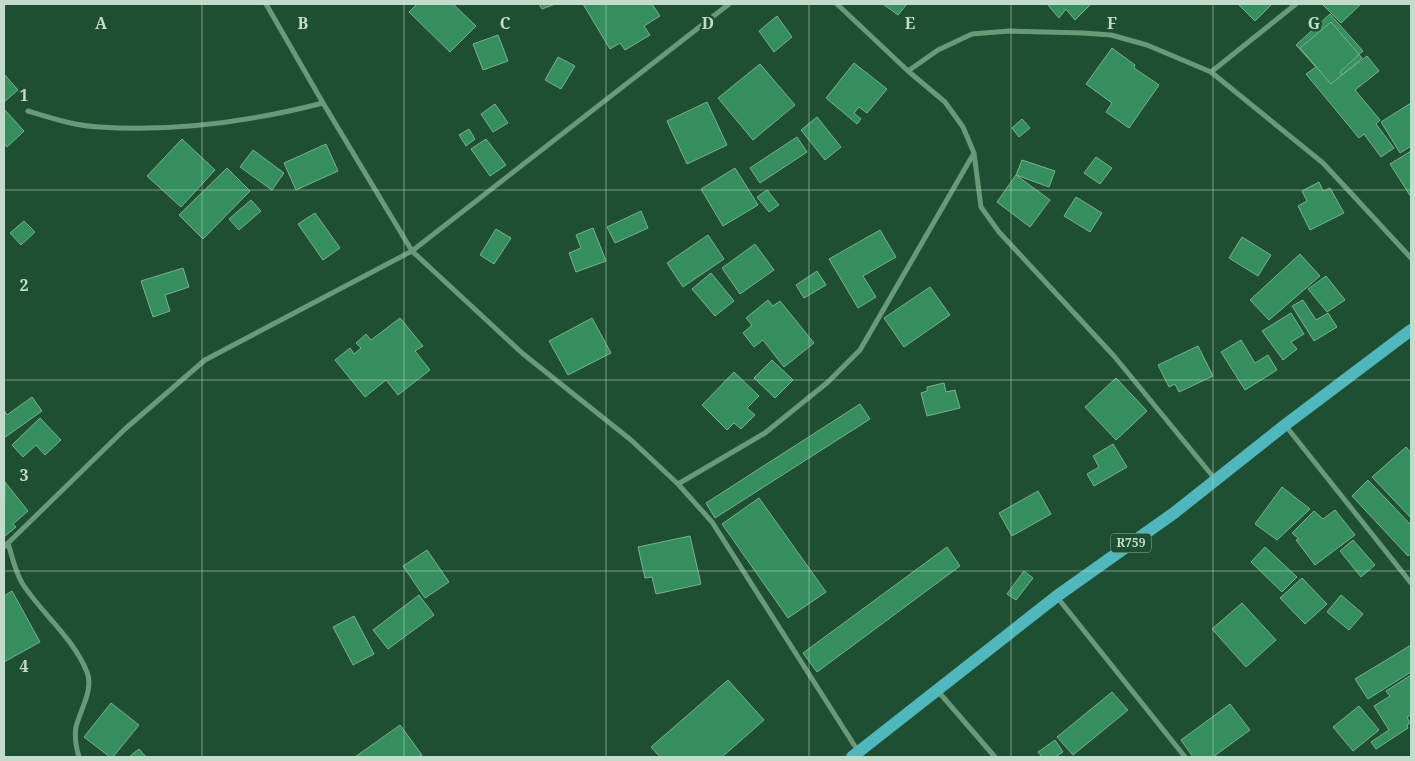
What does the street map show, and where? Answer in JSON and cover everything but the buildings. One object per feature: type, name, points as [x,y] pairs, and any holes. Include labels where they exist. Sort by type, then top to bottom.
[{"type":"main road","name":"R759","points":[[855,755],[1057,596],[1174,513],[1285,424],[1411,330]]},
{"type":"street","points":[[266,4],[322,103],[412,251],[522,352],[631,440],[678,484],[712,522],[855,755]]},
{"type":"street","points":[[79,757],[75,742],[76,728],[89,683],[88,674],[68,637],[46,614],[21,581],[6,545],[125,429],[205,360],[412,251],[729,4]]},
{"type":"street","points":[[837,4],[908,71],[945,102],[963,127],[974,153],[981,207],[999,232],[1114,356],[1216,479]]},
{"type":"street","points":[[1211,72],[1296,4]]},
{"type":"street","points":[[908,71],[938,50],[972,34],[1009,31],[1111,35],[1147,45],[1211,72],[1323,164],[1411,258]]},
{"type":"street","points":[[28,111],[64,122],[99,127],[214,125],[265,118],[322,103]]},
{"type":"street","points":[[678,484],[764,433],[828,382],[860,350],[974,153]]},
{"type":"street","points":[[1285,424],[1411,583]]},
{"type":"street","points":[[1057,596],[1185,757]]},
{"type":"street","points":[[936,690],[994,757]]}]
